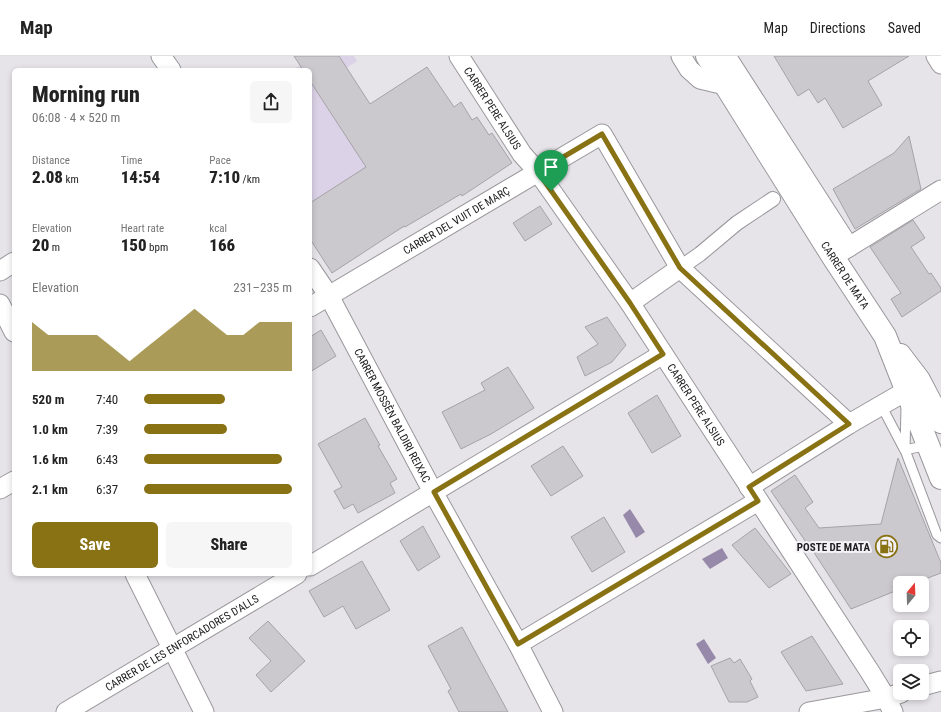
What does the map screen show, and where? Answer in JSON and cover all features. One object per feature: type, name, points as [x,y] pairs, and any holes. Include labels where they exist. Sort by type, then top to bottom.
[{"type":"main road","name":"CARRER DE MATA","points":[[723,64],[841,252],[885,336],[906,391],[934,450],[941,478]]},
{"type":"main road","points":[[885,336],[918,380],[941,422]]},
{"type":"street","points":[[161,56],[170,68]]},
{"type":"street","name":"CARRER PERE ALSIUS","points":[[459,56],[522,154],[538,172],[630,303],[754,494],[894,701]]},
{"type":"street","points":[[936,56],[941,64]]},
{"type":"street","name":"CARRER DE MATA","points":[[685,63],[700,79],[723,64]]},
{"type":"street","name":"CARRER DEL VUIT DE MARÇ","points":[[312,306],[602,134],[680,268]]},
{"type":"street","points":[[841,252],[941,190]]},
{"type":"street","points":[[630,303],[700,254],[737,223],[773,199]]},
{"type":"street","points":[[0,271],[12,263]]},
{"type":"street","points":[[680,268],[849,424]]},
{"type":"street","name":"CARRER MOSSÈN BALDIRI REIXAC","points":[[312,271],[329,296],[434,492],[518,644],[553,712]]},
{"type":"street","points":[[0,304],[12,328]]},
{"type":"street","points":[[312,565],[663,354]]},
{"type":"street","points":[[518,644],[754,494],[849,424],[906,391]]},
{"type":"street","points":[[0,489],[12,482]]},
{"type":"street","points":[[135,576],[204,712]]},
{"type":"street","name":"CARRER DE LES ENFORCADORES D'ALLS","points":[[66,712],[294,576]]},
{"type":"street","points":[[929,684],[941,681]]},
{"type":"street","points":[[809,712],[894,701]]},
{"type":"lane","points":[[905,450],[906,391]]},
{"type":"lane","points":[[881,405],[905,450],[937,535],[941,538]]},
{"type":"lane","points":[[905,450],[934,450]]},
{"type":"shaded area","points":[[314,56],[354,56],[357,61],[315,88],[405,227],[391,235],[352,176],[312,202],[312,68],[296,68]]},
{"type":"shaded area","points":[[630,509],[645,532],[636,538],[623,515]]},
{"type":"shaded area","points":[[722,548],[728,558],[710,569],[702,559]]},
{"type":"shaded area","points":[[704,639],[716,658],[708,664],[696,644]]},
{"type":"building","points":[[294,56],[339,56],[370,104],[427,67],[454,107],[461,102],[472,120],[477,117],[489,135],[492,133],[512,163],[462,196],[461,194],[405,227],[404,226],[332,273],[312,242],[312,202],[366,167],[312,84],[312,68],[302,68]]},
{"type":"building","points":[[774,56],[909,56],[868,81],[882,105],[843,128],[825,98],[818,103],[809,89],[798,96]]},
{"type":"building","points":[[909,136],[921,189],[855,229],[833,189],[894,153]]},
{"type":"building","points":[[540,206],[552,224],[525,241],[513,223]]},
{"type":"building","points":[[913,220],[925,238],[911,247],[929,274],[931,273],[941,288],[941,291],[902,317],[891,299],[901,293],[870,247]]},
{"type":"building","points":[[607,317],[626,345],[612,362],[585,376],[577,357],[598,344],[585,327]]},
{"type":"building","points":[[321,330],[336,356],[312,371],[312,336]]},
{"type":"building","points":[[508,367],[534,408],[491,434],[461,449],[442,412],[485,390],[481,383]]},
{"type":"building","points":[[657,395],[681,436],[652,453],[628,413]]},
{"type":"building","points":[[365,418],[380,445],[378,446],[397,479],[390,483],[395,493],[358,513],[353,504],[344,509],[334,491],[342,487],[318,444]]},
{"type":"building","points":[[563,446],[583,476],[551,496],[531,466]]},
{"type":"building","points":[[898,458],[941,563],[941,573],[929,578],[929,576],[893,576],[893,592],[851,609],[771,491],[795,475],[813,502],[805,508],[819,528],[881,524]]},
{"type":"building","points":[[604,517],[625,552],[592,572],[571,537]]},
{"type":"building","points":[[423,526],[440,557],[418,571],[400,541]]},
{"type":"building","points":[[755,528],[791,574],[769,588],[732,545]]},
{"type":"building","points":[[362,561],[390,610],[356,629],[343,606],[324,617],[309,591]]},
{"type":"building","points":[[268,621],[305,661],[271,692],[256,675],[271,661],[249,638]]},
{"type":"building","points":[[462,627],[508,712],[459,712],[448,691],[451,689],[428,646]]},
{"type":"building","points":[[812,636],[843,684],[806,691],[781,652]]},
{"type":"building","points":[[730,658],[734,663],[740,659],[752,679],[750,681],[758,697],[747,702],[729,702],[711,666]]},
{"type":"place","name":"POSTE DE MATA","points":[[886,547]]},
{"type":"route","points":[[602,134],[680,268],[849,424],[749,487],[758,501],[518,644],[434,492],[663,354],[630,303],[551,191],[538,172],[602,134]]}]
